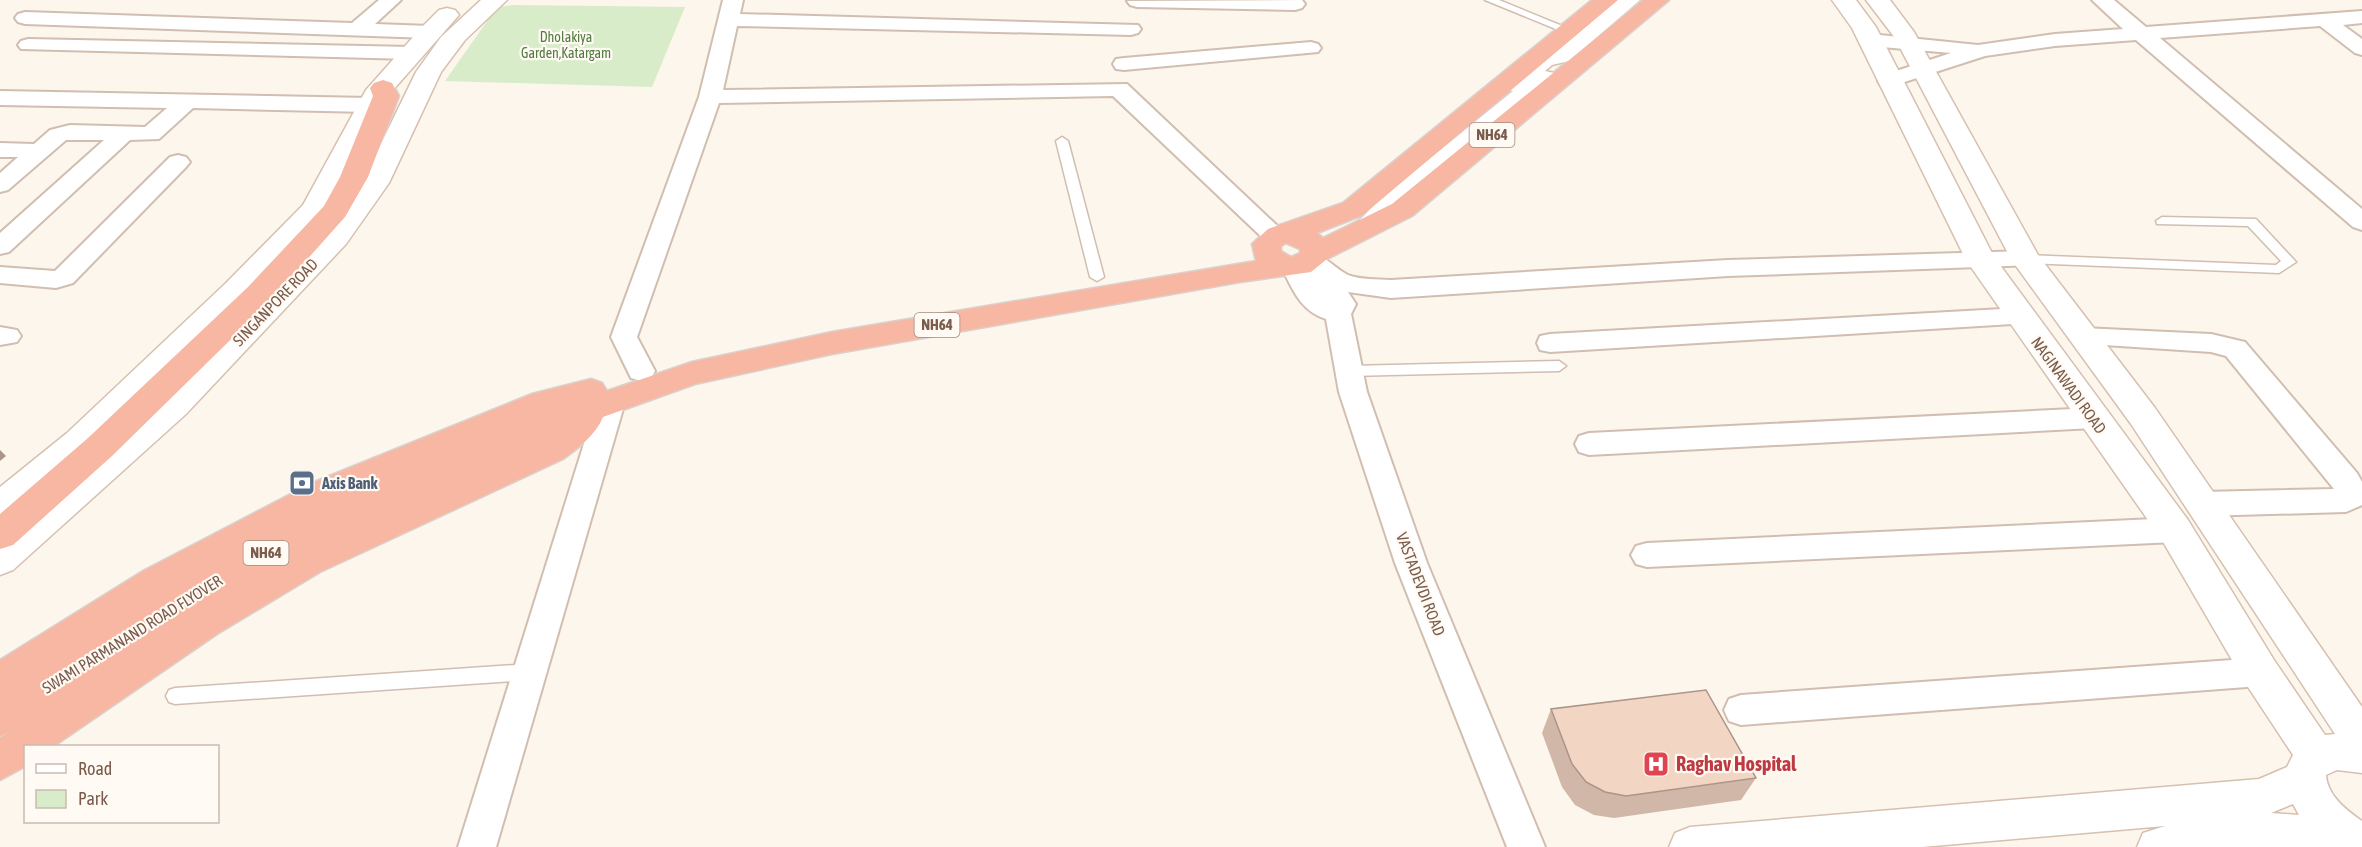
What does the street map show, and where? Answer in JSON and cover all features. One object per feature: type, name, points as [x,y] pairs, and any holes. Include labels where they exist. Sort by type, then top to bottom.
[{"type":"highway","name":"NH64","points":[[1360,218],[1567,30],[1606,0]]},
{"type":"highway","name":"NH64","points":[[596,402],[692,373],[1291,251],[1360,218],[1402,210],[1657,0]]},
{"type":"highway","points":[[0,535],[100,447],[258,294],[335,211],[354,177],[376,104]]},
{"type":"highway","name":"NH64","points":[[596,402],[641,371],[676,359],[801,330],[1097,277],[1291,251]]},
{"type":"highway","points":[[0,680],[156,582],[324,492],[543,402],[596,402]]},
{"type":"highway","points":[[0,761],[219,613],[273,581],[330,550],[551,450],[568,438],[596,402]]},
{"type":"highway","name":"SWAMI PARMANAND ROAD FLYOVER","points":[[0,698],[191,576],[286,523],[377,480],[596,402]]},
{"type":"highway","name":"SWAMI PARMANAND ROAD FLYOVER","points":[[0,718],[203,588],[296,537],[546,418]]},
{"type":"main road","points":[[0,506],[79,442],[237,290],[315,209],[376,104],[421,42],[464,0]]},
{"type":"main road","name":"SINGANPORE ROAD","points":[[0,560],[174,406],[336,238],[361,208],[436,60],[467,24],[495,0]]},
{"type":"main road","points":[[1360,218],[1390,205],[1560,65],[1560,56],[1628,0]]},
{"type":"main road","name":"NAGINAWADI ROAD","points":[[1844,0],[1870,40],[1981,260],[2175,530],[2260,672],[2311,767],[2310,796],[2323,815],[2362,846]]},
{"type":"main road","points":[[1878,0],[1916,56],[2026,259],[2143,416],[2313,664],[2362,740]]},
{"type":"main road","points":[[1690,847],[2261,798],[2335,751],[2362,755]]},
{"type":"main road","points":[[2158,847],[2204,844],[2263,833],[2305,836],[2362,846]]},
{"type":"street","points":[[357,29],[391,0]]},
{"type":"street","points":[[1119,89],[1137,0],[1295,4]]},
{"type":"street","points":[[2102,0],[2362,222]]},
{"type":"street","points":[[18,10],[357,29],[421,42]]},
{"type":"street","points":[[641,371],[624,337],[711,97],[732,10],[1131,29]]},
{"type":"street","points":[[1870,40],[1916,56],[2055,40],[2362,17]]},
{"type":"street","points":[[2323,19],[2362,49]]},
{"type":"street","points":[[28,45],[421,42]]},
{"type":"street","points":[[1124,64],[1311,48]]},
{"type":"street","points":[[1889,81],[1916,56],[1982,50]]},
{"type":"street","points":[[711,97],[1119,89],[1291,251],[1343,283],[1391,289],[1728,268],[2026,259]]},
{"type":"street","points":[[0,98],[376,104]]},
{"type":"street","points":[[0,185],[58,135],[66,132],[153,134],[186,102]]},
{"type":"street","points":[[0,246],[124,134]]},
{"type":"street","points":[[0,150],[40,150]]},
{"type":"street","points":[[0,275],[56,280],[64,277],[178,162]]},
{"type":"street","name":"VASTADEVDI ROAD","points":[[1291,251],[1311,300],[1324,311],[1338,314],[1353,393],[1411,563],[1526,847]]},
{"type":"street","points":[[1554,354],[2020,317]]},
{"type":"street","points":[[2083,337],[2211,343],[2235,349],[2348,480],[2351,496],[2346,500],[2202,504]]},
{"type":"street","points":[[477,847],[530,672],[596,402]]},
{"type":"street","points":[[1589,444],[2093,418]]},
{"type":"street","points":[[1647,555],[2175,530]]},
{"type":"street","points":[[1741,710],[2260,672]]},
{"type":"lane","points":[[1490,0],[1567,30]]},
{"type":"lane","points":[[1062,141],[1097,277]]},
{"type":"lane","points":[[2026,259],[2279,269],[2289,262],[2252,222],[2162,221]]},
{"type":"lane","points":[[1349,371],[1554,354]]},
{"type":"lane","points":[[175,696],[530,672]]},
{"type":"green space","name":"Dholakiya Garden,Katargam","points":[[513,5],[685,7],[652,87],[445,81],[497,7]]},
{"type":"building","points":[[1706,690],[1756,778],[1626,796],[1605,792],[1586,782],[1572,764],[1551,709]]},
{"type":"place","name":"Axis Bank","points":[[302,483]]},
{"type":"place","name":"Raghav Hospital","points":[[1656,764]]}]
